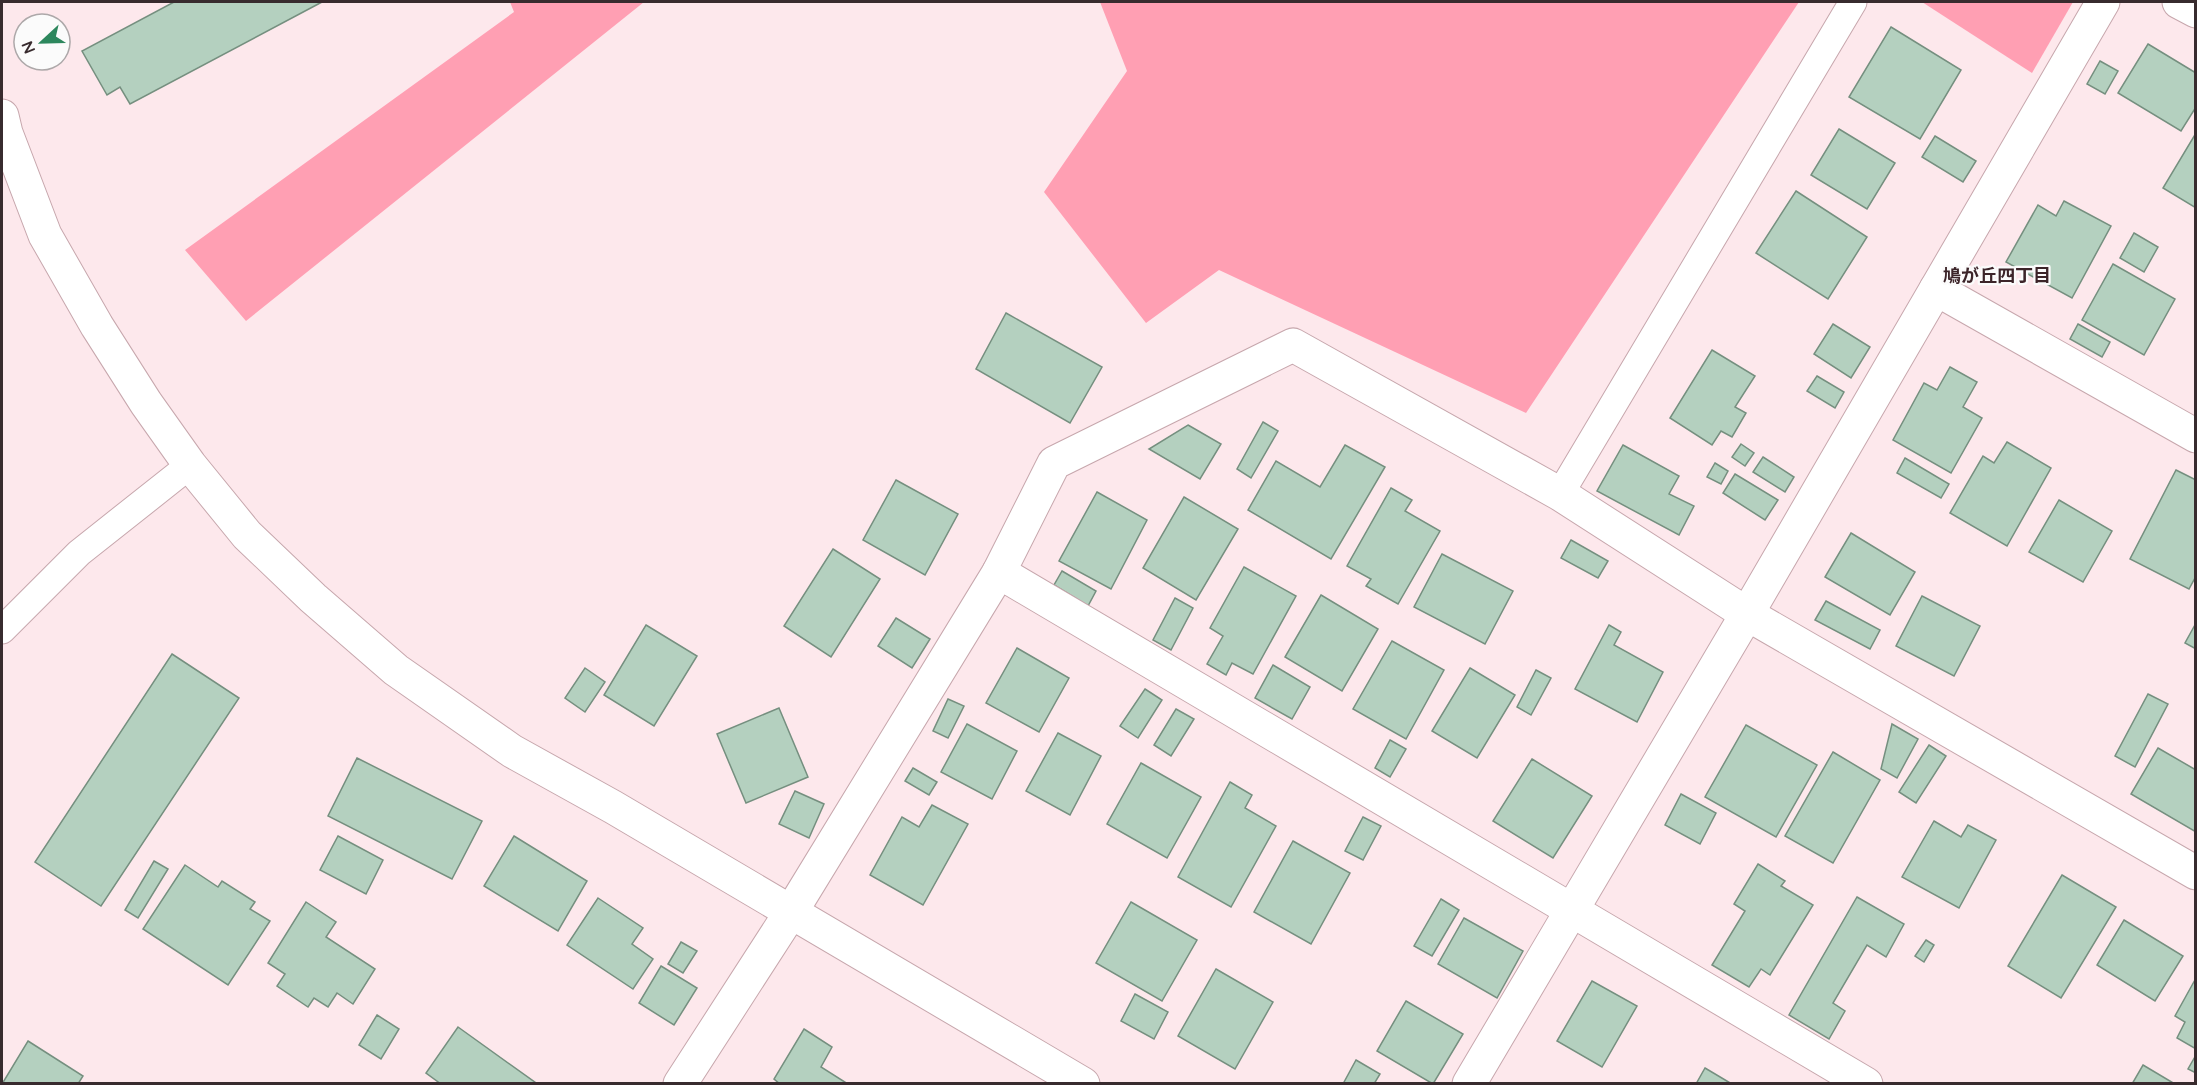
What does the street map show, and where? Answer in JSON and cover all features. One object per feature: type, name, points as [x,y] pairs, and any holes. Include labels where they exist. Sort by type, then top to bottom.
[{"type":"street","points":[[1469,1083],[1747,614],[2103,2]]},
{"type":"street","points":[[2179,2],[2196,11]]},
{"type":"street","points":[[2,116],[45,235],[146,403],[190,465],[247,535],[313,598],[396,670],[512,751],[613,807],[1081,1083]]},
{"type":"street","points":[[1936,289],[2196,436]]},
{"type":"street","points":[[680,1083],[791,912],[999,572],[1054,463],[1293,345],[1560,494],[1747,614],[2196,873]]},
{"type":"street","points":[[999,572],[1866,1083]]},
{"type":"lane","points":[[1560,494],[1852,2]]},
{"type":"lane","points":[[2,630],[79,553],[190,465]]},
{"type":"shaded area","points":[[510,2],[644,2],[246,321],[185,250],[514,12]]},
{"type":"shaded area","points":[[1100,2],[1799,2],[1526,413],[1219,270],[1146,323],[1044,192],[1127,71]]},
{"type":"shaded area","points":[[1922,2],[2073,2],[2032,73]]},
{"type":"building","points":[[174,2],[322,2],[130,104],[120,87],[107,95],[82,51]]},
{"type":"building","points":[[1891,27],[1961,70],[1920,139],[1849,97]]},
{"type":"building","points":[[2148,44],[2196,73],[2196,107],[2181,131],[2118,93]]},
{"type":"building","points":[[2100,61],[2118,71],[2105,94],[2087,84]]},
{"type":"building","points":[[1839,129],[1895,163],[1867,209],[1811,175]]},
{"type":"building","points":[[2196,133],[2196,208],[2163,188]]},
{"type":"building","points":[[1935,136],[1976,161],[1963,182],[1922,157]]},
{"type":"building","points":[[1796,191],[1867,237],[1828,299],[1756,253]]},
{"type":"building","points":[[2064,201],[2111,226],[2072,298],[2006,262],[2038,205],[2056,216]]},
{"type":"building","points":[[2134,233],[2158,247],[2144,272],[2120,258]]},
{"type":"building","points":[[2113,264],[2175,299],[2144,355],[2082,320]]},
{"type":"building","points":[[1006,313],[1102,367],[1070,423],[976,369]]},
{"type":"building","points":[[1833,324],[1870,347],[1851,378],[1814,354]]},
{"type":"building","points":[[2078,324],[2110,342],[2102,357],[2070,339]]},
{"type":"building","points":[[1712,350],[1755,376],[1735,407],[1746,413],[1732,437],[1721,431],[1712,445],[1670,418]]},
{"type":"building","points":[[1950,367],[1977,382],[1963,407],[1982,418],[1951,473],[1893,440],[1924,383],[1937,390]]},
{"type":"building","points":[[1817,376],[1844,392],[1835,408],[1807,391]]},
{"type":"building","points":[[1263,422],[1278,431],[1251,478],[1237,469]]},
{"type":"building","points":[[1188,425],[1221,444],[1200,479],[1149,449]]},
{"type":"building","points":[[2007,442],[2051,468],[2007,546],[1950,513],[1983,456],[1994,463]]},
{"type":"building","points":[[1741,444],[1754,453],[1745,466],[1732,457]]},
{"type":"building","points":[[1345,445],[1385,467],[1331,559],[1248,510],[1276,461],[1320,487]]},
{"type":"building","points":[[1623,445],[1679,476],[1669,494],[1694,506],[1679,535],[1597,491]]},
{"type":"building","points":[[1763,457],[1794,477],[1785,492],[1753,472]]},
{"type":"building","points":[[1905,458],[1949,484],[1941,498],[1897,473]]},
{"type":"building","points":[[1715,463],[1728,471],[1721,484],[1707,477]]},
{"type":"building","points":[[2176,470],[2196,480],[2196,576],[2189,589],[2130,559]]},
{"type":"building","points":[[1735,474],[1778,500],[1765,520],[1723,493]]},
{"type":"building","points":[[896,480],[958,514],[925,575],[863,540]]},
{"type":"building","points":[[1391,488],[1412,500],[1405,511],[1440,531],[1398,604],[1366,586],[1371,579],[1347,566]]},
{"type":"building","points":[[1097,492],[1147,520],[1111,589],[1059,561]]},
{"type":"building","points":[[1184,497],[1238,529],[1196,600],[1143,568]]},
{"type":"building","points":[[2059,500],[2112,531],[2083,582],[2029,552]]},
{"type":"building","points":[[1851,533],[1915,572],[1890,615],[1825,577]]},
{"type":"building","points":[[1571,540],[1608,561],[1598,578],[1561,558]]},
{"type":"building","points":[[833,549],[880,579],[831,657],[784,626]]},
{"type":"building","points":[[1442,554],[1513,591],[1485,644],[1414,607]]},
{"type":"building","points":[[1244,567],[1296,596],[1253,674],[1232,663],[1226,675],[1207,664],[1223,636],[1210,628]]},
{"type":"building","points":[[1062,571],[1096,591],[1088,606],[1054,585]]},
{"type":"building","points":[[1321,595],[1378,629],[1342,691],[1285,657]]},
{"type":"building","points":[[1922,596],[1980,626],[1954,676],[1896,646]]},
{"type":"building","points":[[1175,598],[1193,608],[1171,650],[1153,640]]},
{"type":"building","points":[[1826,601],[1880,630],[1870,649],[1815,620]]},
{"type":"building","points":[[896,618],[930,639],[912,668],[878,646]]},
{"type":"building","points":[[2196,623],[2196,649],[2185,643]]},
{"type":"building","points":[[646,625],[697,656],[654,726],[604,695]]},
{"type":"building","points":[[1609,625],[1621,632],[1614,645],[1663,672],[1637,722],[1575,689]]},
{"type":"building","points":[[1392,641],[1444,670],[1406,739],[1353,709]]},
{"type":"building","points":[[1017,648],[1069,678],[1039,732],[986,703]]},
{"type":"building","points":[[172,654],[239,698],[101,906],[35,862]]},
{"type":"building","points":[[1273,665],[1310,687],[1292,719],[1255,698]]},
{"type":"building","points":[[585,668],[605,682],[585,712],[565,698]]},
{"type":"building","points":[[1470,668],[1515,695],[1477,758],[1432,731]]},
{"type":"building","points":[[1536,670],[1551,678],[1531,715],[1517,707]]},
{"type":"building","points":[[1145,689],[1162,700],[1138,738],[1120,726]]},
{"type":"building","points":[[2148,694],[2168,704],[2135,767],[2115,756]]},
{"type":"building","points":[[948,699],[964,706],[948,738],[933,731]]},
{"type":"building","points":[[779,708],[808,777],[746,803],[717,734]]},
{"type":"building","points":[[1176,709],[1194,719],[1171,756],[1154,745]]},
{"type":"building","points":[[967,724],[1017,751],[992,799],[941,772]]},
{"type":"building","points":[[1892,724],[1918,739],[1897,778],[1881,769]]},
{"type":"building","points":[[1746,725],[1817,765],[1776,837],[1705,797]]},
{"type":"building","points":[[1058,733],[1101,756],[1070,815],[1026,791]]},
{"type":"building","points":[[1390,740],[1406,749],[1390,777],[1375,768]]},
{"type":"building","points":[[1929,745],[1946,756],[1916,803],[1899,792]]},
{"type":"building","points":[[2158,748],[2196,770],[2196,832],[2131,794]]},
{"type":"building","points":[[1833,752],[1880,780],[1833,863],[1785,836]]},
{"type":"building","points":[[357,758],[482,821],[452,879],[328,816]]},
{"type":"building","points":[[1532,759],[1592,796],[1553,858],[1493,821]]},
{"type":"building","points":[[1141,763],[1201,797],[1167,858],[1107,824]]},
{"type":"building","points":[[913,768],[937,782],[929,795],[905,781]]},
{"type":"building","points":[[1230,782],[1252,795],[1245,808],[1276,826],[1231,907],[1178,877]]},
{"type":"building","points":[[795,791],[824,804],[809,838],[779,824]]},
{"type":"building","points":[[1681,794],[1716,813],[1700,844],[1665,825]]},
{"type":"building","points":[[932,805],[968,824],[923,905],[870,875],[902,817],[919,827]]},
{"type":"building","points":[[1363,817],[1381,826],[1363,860],[1345,851]]},
{"type":"building","points":[[1934,821],[1961,837],[1968,825],[1996,840],[1959,908],[1902,877]]},
{"type":"building","points":[[338,836],[383,860],[366,894],[320,870]]},
{"type":"building","points":[[514,836],[587,881],[558,931],[484,886]]},
{"type":"building","points":[[1293,841],[1350,873],[1311,944],[1254,912]]},
{"type":"building","points":[[154,861],[168,869],[138,918],[125,910]]},
{"type":"building","points":[[1758,864],[1785,881],[1781,886],[1813,905],[1770,975],[1761,969],[1749,987],[1712,965],[1745,911],[1734,904]]},
{"type":"building","points":[[185,865],[218,887],[222,881],[255,902],[250,909],[270,921],[228,985],[143,929]]},
{"type":"building","points":[[2062,875],[2116,907],[2061,998],[2008,966]]},
{"type":"building","points":[[1857,897],[1904,924],[1886,957],[1867,945],[1833,1003],[1845,1011],[1829,1039],[1789,1015]]},
{"type":"building","points":[[598,898],[643,928],[632,944],[653,959],[633,989],[567,945]]},
{"type":"building","points":[[1441,899],[1459,910],[1432,956],[1414,946]]},
{"type":"building","points":[[306,902],[336,922],[326,937],[375,969],[353,1004],[337,993],[328,1007],[314,998],[308,1007],[277,986],[285,974],[268,963]]},
{"type":"building","points":[[1131,902],[1197,940],[1162,1001],[1096,963]]},
{"type":"building","points":[[1464,918],[1523,951],[1497,998],[1438,964]]},
{"type":"building","points":[[2124,920],[2183,956],[2155,1001],[2097,965]]},
{"type":"building","points":[[1926,940],[1934,945],[1924,962],[1915,956]]},
{"type":"building","points":[[681,942],[697,951],[683,973],[668,964]]},
{"type":"building","points":[[661,966],[697,988],[674,1025],[639,1003]]},
{"type":"building","points":[[1216,969],[1273,1002],[1235,1069],[1178,1036]]},
{"type":"building","points":[[2196,978],[2196,1049],[2177,1038],[2185,1022],[2175,1016]]},
{"type":"building","points":[[1592,981],[1637,1006],[1602,1067],[1557,1041]]},
{"type":"building","points":[[1135,994],[1168,1012],[1154,1039],[1121,1021]]},
{"type":"building","points":[[1406,1001],[1463,1034],[1433,1084],[1377,1051]]},
{"type":"building","points":[[377,1015],[399,1029],[381,1059],[359,1045]]},
{"type":"building","points":[[458,1027],[536,1084],[441,1084],[426,1073]]},
{"type":"building","points":[[804,1029],[832,1047],[821,1067],[848,1084],[780,1084],[774,1079]]},
{"type":"building","points":[[28,1041],[83,1076],[78,1084],[2,1084]]},
{"type":"building","points":[[2196,1055],[2196,1073],[2188,1069]]},
{"type":"building","points":[[1356,1060],[1380,1074],[1374,1084],[1343,1084]]},
{"type":"building","points":[[2143,1065],[2175,1084],[2132,1084]]},
{"type":"building","points":[[1705,1068],[1732,1084],[1696,1084]]},
{"type":"district","name":"鳩が丘四丁目","points":[[1997,275]]}]
